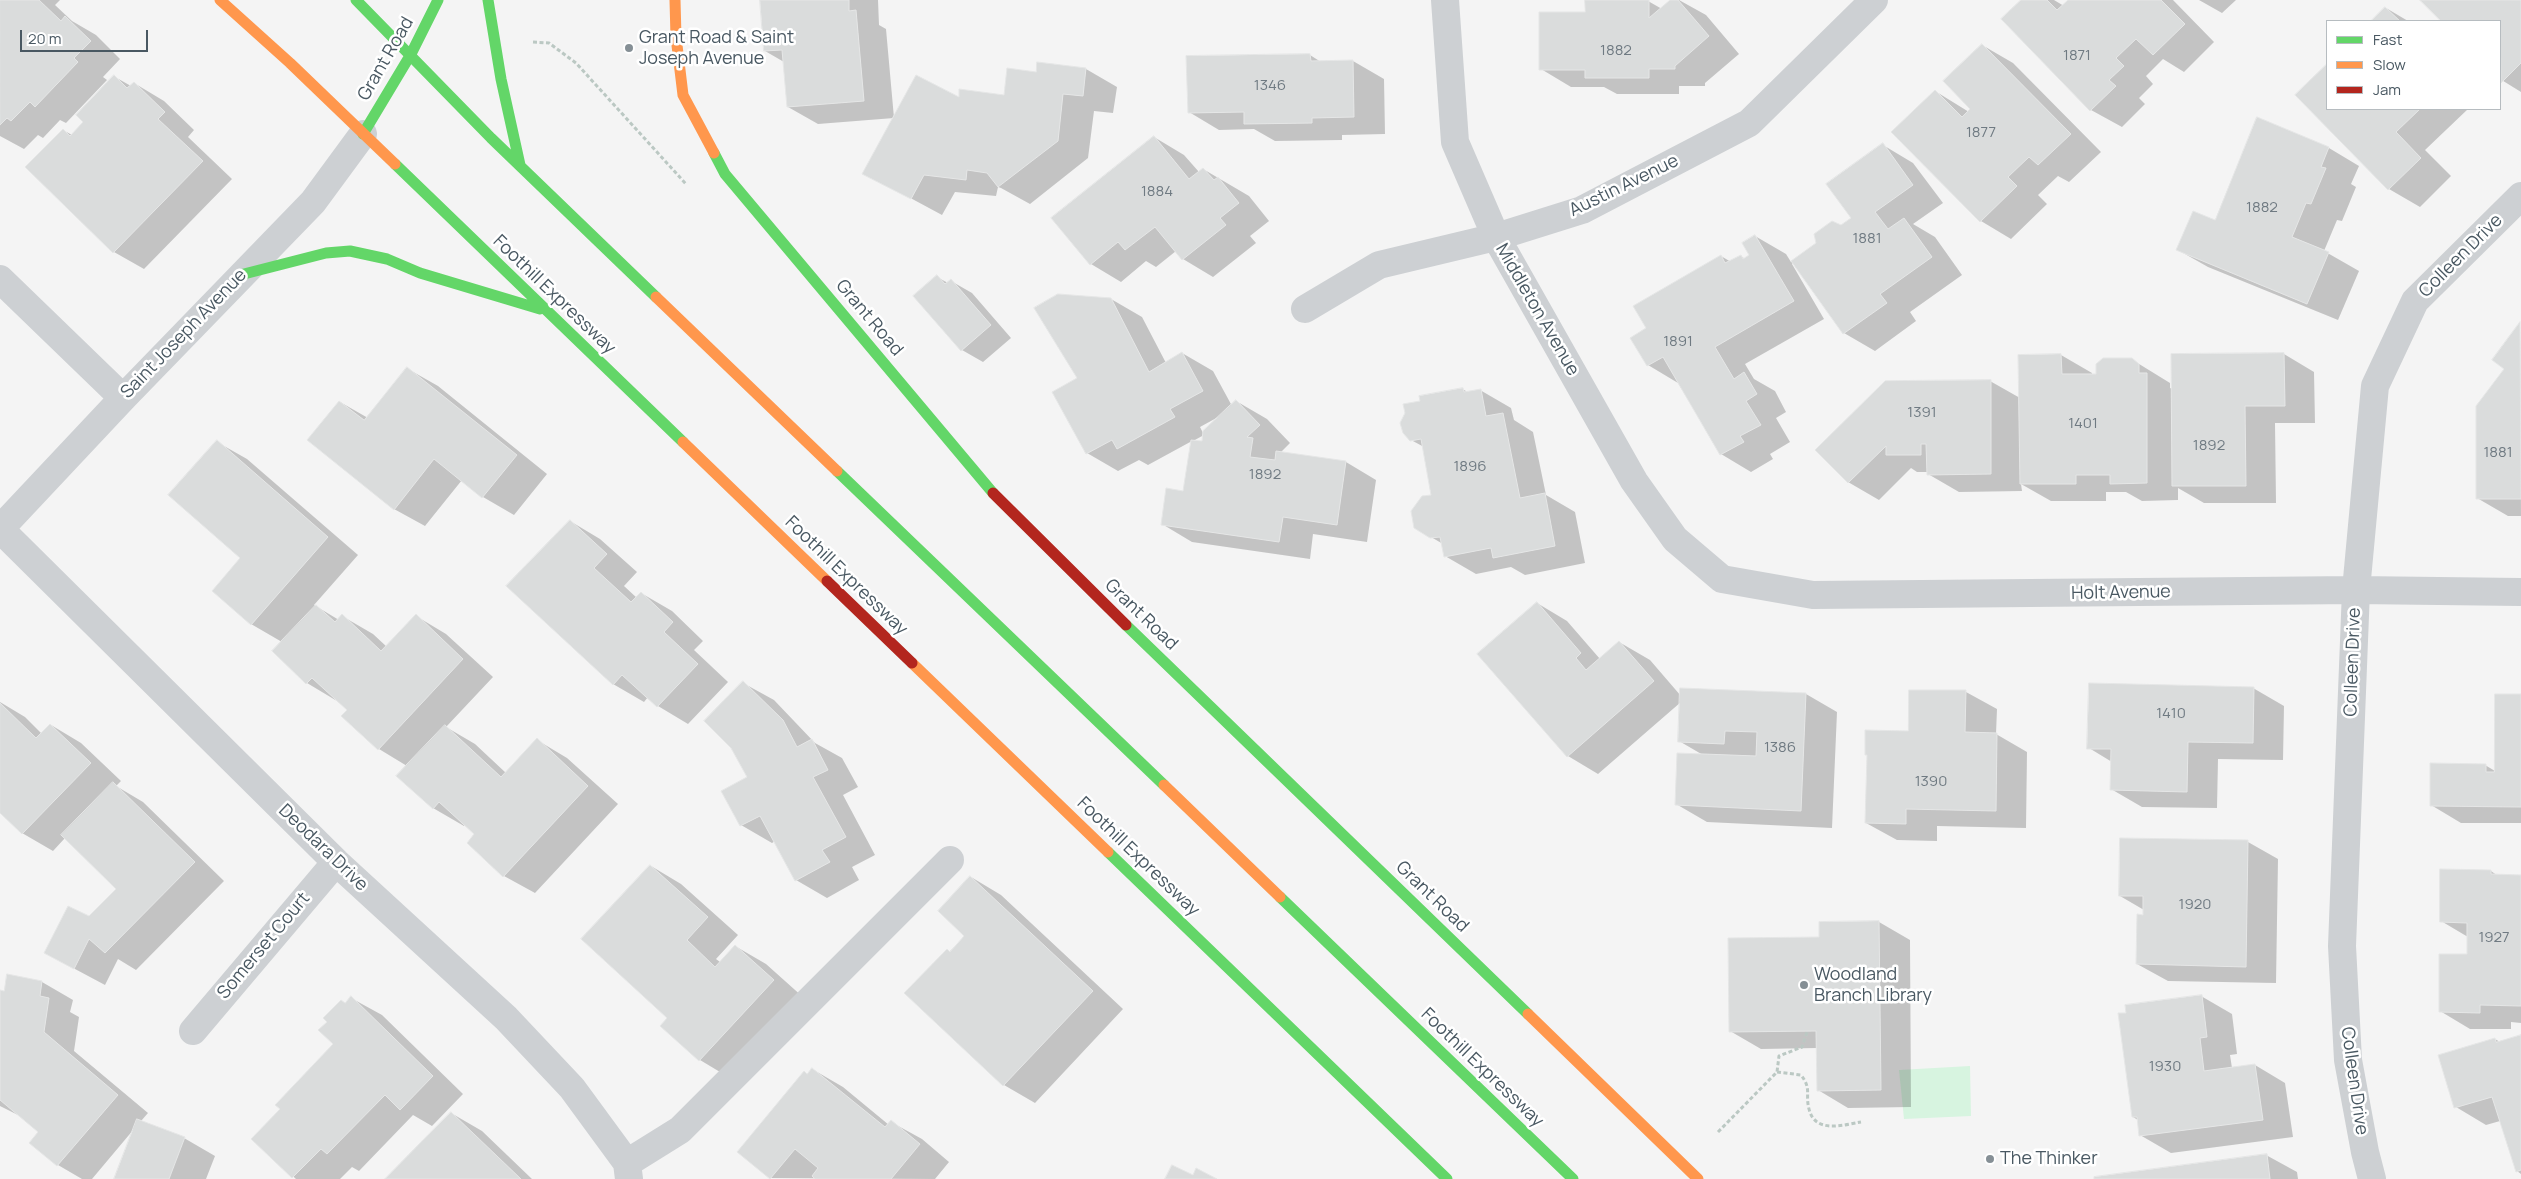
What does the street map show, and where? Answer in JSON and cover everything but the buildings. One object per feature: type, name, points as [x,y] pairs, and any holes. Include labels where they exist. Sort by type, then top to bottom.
[{"type":"main road","name":"Foothill Expressway","points":[[220,0],[290,63],[1447,1179]]},
{"type":"main road","name":"Foothill Expressway","points":[[356,0],[520,165],[1573,1179]]},
{"type":"main road","name":"Grant Road","points":[[362,134],[411,54],[438,0]]},
{"type":"main road","points":[[488,0],[501,79],[520,165]]},
{"type":"main road","name":"Grant Road","points":[[675,0],[676,37],[683,95],[725,174],[1005,507],[1698,1179]]},
{"type":"main road","points":[[240,275],[326,253],[350,251],[387,259],[420,273],[544,310]]},
{"type":"street","name":"Middleton Avenue","points":[[1445,0],[1455,142],[1496,237],[1634,481],[1675,539],[1722,579]]},
{"type":"street","name":"Austin Avenue","points":[[1305,309],[1379,265],[1496,237],[1582,210],[1749,123],[1874,0]]},
{"type":"street","name":"Saint Joseph Avenue","points":[[0,529],[240,275],[313,202],[362,134]]},
{"type":"street","name":"Colleen Drive","points":[[2372,1179],[2364,1152],[2348,1060],[2342,946],[2356,590],[2375,386],[2415,301],[2521,196]]},
{"type":"street","points":[[0,279],[123,398]]},
{"type":"street","name":"Deodara Drive","points":[[0,529],[336,862],[506,1018],[572,1088],[628,1171]]},
{"type":"street","name":"Holt Avenue","points":[[1722,579],[1813,595],[2356,590],[2521,592]]},
{"type":"street","points":[[628,1171],[680,1130],[950,860]]},
{"type":"street","name":"Somerset Court","points":[[193,1031],[336,862]]},
{"type":"path","points":[[523,42],[549,43],[576,63],[687,184]]},
{"type":"path","points":[[1718,1132],[1777,1072],[1779,1056],[1802,1047],[1808,1032]]},
{"type":"path","points":[[1777,1072],[1801,1075],[1808,1084],[1809,1110],[1816,1122],[1831,1127],[1861,1122]]},
{"type":"green space","points":[[1970,1066],[1971,1116],[1904,1119],[1899,1070]]},
{"type":"traffic: fast","points":[[356,0],[491,138],[656,297]]},
{"type":"traffic: fast","points":[[363,134],[411,54],[438,0]]},
{"type":"traffic: fast","points":[[488,0],[501,79],[520,165]]},
{"type":"traffic: fast","points":[[714,153],[725,174],[993,493]]},
{"type":"traffic: fast","points":[[395,164],[683,442]]},
{"type":"traffic: fast","points":[[240,275],[326,253],[350,251],[387,259],[420,273],[540,309]]},
{"type":"traffic: fast","points":[[837,471],[1164,785]]},
{"type":"traffic: fast","points":[[1126,625],[1528,1014]]},
{"type":"traffic: fast","points":[[1108,852],[1447,1179]]},
{"type":"traffic: fast","points":[[1280,897],[1573,1179]]},
{"type":"traffic: slow","points":[[220,0],[290,63],[395,164]]},
{"type":"traffic: slow","points":[[675,0],[676,37],[683,95],[714,153]]},
{"type":"traffic: slow","points":[[656,297],[837,471]]},
{"type":"traffic: slow","points":[[683,442],[827,581]]},
{"type":"traffic: slow","points":[[912,663],[1108,852]]},
{"type":"traffic: slow","points":[[1164,785],[1280,897]]},
{"type":"traffic: slow","points":[[1528,1014],[1698,1179]]},
{"type":"traffic: jam","points":[[993,493],[1126,625]]},
{"type":"traffic: jam","points":[[827,581],[912,663]]},
{"type":"place","name":"Grant Road & Saint Joseph Avenue","points":[[629,48]]},
{"type":"place","name":"Woodland Branch Library","points":[[1804,985]]},
{"type":"place","name":"The Thinker","points":[[1990,1159]]}]
